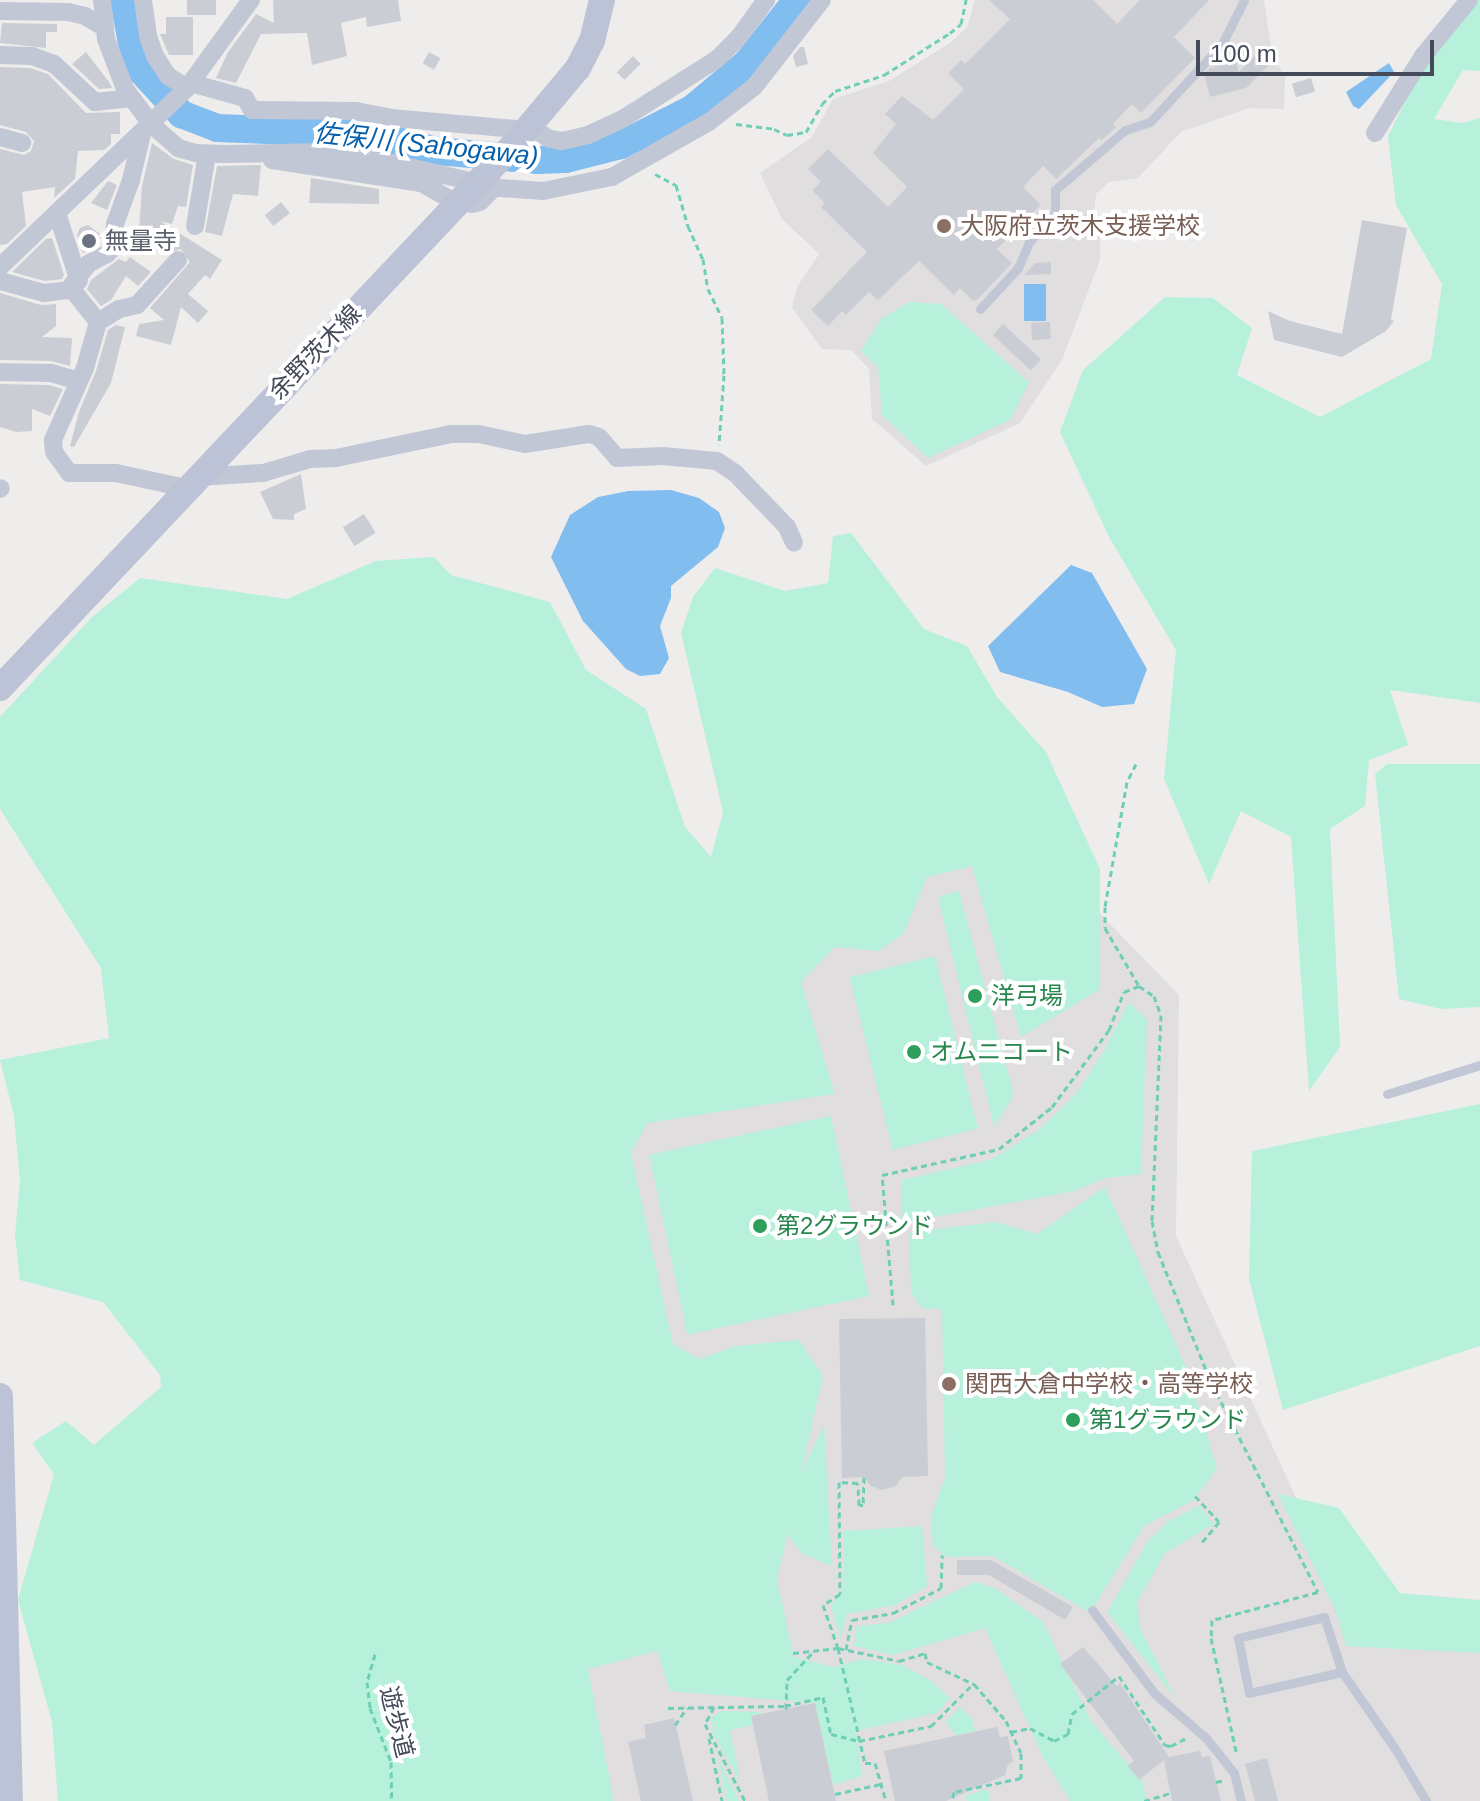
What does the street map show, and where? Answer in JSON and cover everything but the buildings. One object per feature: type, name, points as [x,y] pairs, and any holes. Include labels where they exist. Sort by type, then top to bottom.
[{"type":"main road","name":"余野茨木線","points":[[0,688],[192,482],[481,192],[578,68],[592,41],[602,0]]},
{"type":"main road","points":[[0,1396],[10,1801]]},
{"type":"street","points":[[102,0],[113,62],[132,98],[152,125],[178,148],[421,183],[448,198]]},
{"type":"street","points":[[143,0],[148,36],[155,56],[168,76],[189,86],[245,98],[252,110],[356,111],[391,118],[525,133],[562,141],[588,135],[624,118],[717,59],[739,37],[766,0]]},
{"type":"street","points":[[0,267],[152,125],[189,86],[251,0]]},
{"type":"street","points":[[216,154],[326,152],[365,157],[481,192],[543,191],[612,177],[709,122],[754,87],[781,57],[822,0]]},
{"type":"street","points":[[1375,133],[1423,56],[1469,0]]},
{"type":"street","points":[[0,1],[0,9],[68,12],[85,16],[105,28]]},
{"type":"street","points":[[0,55],[32,56],[54,64],[95,102],[132,98]]},
{"type":"street","points":[[0,281],[44,293],[75,284],[88,264],[111,250],[115,224],[152,125]]},
{"type":"street","points":[[0,137],[22,143]]},
{"type":"street","points":[[195,226],[199,186],[216,154]]},
{"type":"street","points":[[57,213],[75,284],[98,322]]},
{"type":"street","points":[[178,260],[137,305],[119,309],[98,322],[79,381],[53,440],[54,452],[69,473],[116,473],[192,482],[263,473],[310,459],[336,458],[466,433],[525,444],[589,434],[599,437],[617,458],[663,456],[717,461],[735,473],[787,527],[794,543]]},
{"type":"street","points":[[0,372],[51,373],[79,381]]},
{"type":"lane","points":[[980,309],[1018,268],[1029,242],[1055,214],[1055,190],[1125,130],[1150,122],[1222,44],[1244,0]]},
{"type":"lane","points":[[1387,1094],[1480,1065]]},
{"type":"lane","points":[[1092,1610],[1154,1693],[1198,1731],[1234,1773],[1241,1801]]},
{"type":"lane","points":[[1342,1672],[1249,1693],[1238,1638],[1324,1617],[1342,1672],[1394,1747],[1426,1801]]},
{"type":"path","points":[[709,122],[766,127],[787,135],[806,132],[822,104],[835,91],[884,75],[961,24],[966,0]]},
{"type":"path","points":[[639,164],[676,185],[688,226],[703,259],[708,289],[722,318],[724,375],[717,461]]},
{"type":"path","points":[[1136,764],[1127,782],[1105,907],[1105,928],[1139,986],[1154,996],[1161,1015],[1152,1221],[1158,1252],[1212,1384],[1318,1592],[1291,1598]]},
{"type":"path","points":[[893,1305],[882,1175],[999,1149],[1052,1107],[1109,1030],[1124,992],[1139,986]]},
{"type":"path","points":[[864,1477],[863,1505],[859,1505],[858,1483],[839,1482],[840,1594],[823,1605],[838,1648],[865,1763],[875,1763],[886,1801]]},
{"type":"path","points":[[1195,1496],[1219,1522],[1202,1542]]},
{"type":"path","points":[[846,1650],[852,1620],[893,1613],[941,1588],[942,1555]]},
{"type":"path","points":[[793,1653],[838,1648],[899,1661],[925,1653],[927,1662],[974,1684],[1011,1732],[1021,1753],[1021,1778],[954,1792],[952,1801]]},
{"type":"path","points":[[786,1708],[787,1680],[814,1651]]},
{"type":"path","name":"遊歩道","points":[[375,1654],[367,1682],[370,1708],[391,1762],[392,1801]]},
{"type":"path","points":[[1011,1732],[1030,1728],[1054,1741],[1068,1734],[1072,1714],[1119,1676],[1165,1745],[1171,1746],[1198,1731]]},
{"type":"path","points":[[668,1708],[786,1708],[823,1697],[831,1734],[859,1741],[931,1726],[974,1684]]},
{"type":"path","points":[[714,1707],[705,1719],[722,1801]]},
{"type":"path","points":[[675,1725],[687,1708]]},
{"type":"path","points":[[708,1731],[745,1801]]},
{"type":"path","points":[[1234,1742],[1239,1763]]},
{"type":"path","points":[[835,1794],[881,1784]]},
{"type":"path","points":[[1144,1801],[1171,1793]]},
{"type":"shaded area","name":"大阪府立茨木支援学校","points":[[975,0],[1264,0],[1272,53],[1285,77],[1284,109],[1249,108],[1181,132],[1138,178],[1109,182],[1096,194],[1094,213],[1100,233],[1100,260],[1062,360],[1020,423],[926,466],[872,419],[869,369],[851,350],[822,349],[792,308],[797,287],[819,254],[782,219],[760,173],[812,137],[833,99],[889,81],[950,43],[967,27]]},
{"type":"shaded area","name":"関西大倉中学校・高等学校","points":[[995,805],[1179,995],[1176,1236],[1364,1646],[1480,1651],[1480,1801],[579,1801],[550,1631],[583,1013]]},
{"type":"green space","points":[[1473,0],[1480,0],[1480,71],[1463,70],[1434,119],[1463,123],[1480,118],[1480,703],[1390,690],[1408,745],[1369,760],[1365,806],[1330,829],[1340,1047],[1309,1091],[1291,837],[1241,811],[1209,884],[1164,779],[1176,650],[1109,537],[1060,432],[1083,370],[1165,297],[1213,298],[1252,328],[1237,375],[1320,417],[1431,359],[1442,284],[1396,205],[1388,136],[1432,49]]},
{"type":"green space","points":[[910,302],[941,304],[1029,382],[1010,420],[928,458],[882,415],[878,367],[861,351],[882,318]]},
{"type":"green space","points":[[851,533],[924,629],[967,646],[997,697],[1046,752],[1100,869],[1099,990],[1021,1037],[972,866],[927,877],[904,933],[879,951],[835,947],[801,982],[835,1094],[647,1123],[631,1153],[673,1344],[700,1359],[736,1346],[799,1340],[823,1376],[801,1474],[824,1424],[832,1566],[803,1554],[787,1535],[777,1580],[794,1657],[833,1667],[862,1659],[902,1665],[930,1680],[950,1698],[937,1713],[856,1731],[862,1776],[833,1785],[815,1703],[670,1691],[657,1651],[588,1669],[614,1801],[58,1801],[52,1722],[18,1600],[54,1474],[32,1443],[66,1421],[94,1445],[161,1387],[160,1375],[103,1302],[20,1280],[15,1235],[20,1181],[14,1116],[0,1060],[109,1038],[101,968],[0,809],[0,717],[91,618],[140,578],[287,599],[376,561],[434,557],[451,575],[550,602],[586,670],[646,709],[685,827],[711,857],[723,812],[681,633],[693,597],[715,568],[785,591],[828,583],[833,536]]},
{"type":"green space","points":[[1387,764],[1480,764],[1480,1007],[1441,1009],[1399,999],[1375,774]]},
{"type":"green space","name":"洋弓場","points":[[959,891],[1014,1095],[994,1127],[938,897]]},
{"type":"green space","name":"オムニコート","points":[[935,956],[978,1129],[893,1150],[850,977]]},
{"type":"green space","points":[[1129,1002],[1147,1020],[1141,1174],[1106,1178],[1075,1191],[902,1223],[902,1180],[990,1160],[1040,1129],[1076,1094],[1104,1051]]},
{"type":"green space","points":[[1480,1104],[1480,1346],[1283,1410],[1249,1279],[1252,1151]]},
{"type":"green space","name":"第2グラウンド","points":[[831,1116],[869,1296],[687,1335],[649,1155]]},
{"type":"green space","name":"第1グラウンド","points":[[1105,1187],[1188,1371],[1217,1469],[1192,1501],[1144,1526],[1090,1613],[993,1556],[947,1557],[933,1546],[931,1517],[945,1478],[942,1309],[923,1309],[911,1293],[909,1232],[996,1222],[1037,1234]]},
{"type":"green space","points":[[1278,1494],[1339,1508],[1400,1593],[1480,1600],[1480,1653],[1346,1646],[1335,1609]]},
{"type":"green space","points":[[1199,1506],[1214,1524],[1165,1553],[1137,1602],[1140,1628],[1176,1699],[1107,1612],[1148,1541],[1169,1521]]},
{"type":"green space","points":[[922,1526],[927,1586],[895,1605],[847,1614],[840,1639],[831,1606],[844,1585],[844,1531]]},
{"type":"green space","points":[[975,1582],[995,1588],[1043,1622],[1091,1721],[1142,1781],[1147,1801],[1070,1801],[1043,1757],[985,1628],[893,1655],[854,1646],[857,1626],[888,1623]]},
{"type":"green space","points":[[960,1707],[972,1719],[975,1731],[956,1735],[945,1722]]},
{"type":"green space","points":[[721,1711],[765,1712],[751,1716],[753,1725],[730,1730],[741,1783],[713,1733],[712,1717]]},
{"type":"green space","points":[[718,1758],[739,1801],[727,1801]]},
{"type":"green space","points":[[988,1788],[990,1801],[968,1801],[964,1797]]},
{"type":"water","points":[[1389,63],[1394,72],[1359,109],[1353,106],[1346,92]]},
{"type":"water","points":[[1024,284],[1046,284],[1046,321],[1024,321]]},
{"type":"water","points":[[671,490],[699,498],[719,512],[725,528],[718,547],[671,586],[671,598],[660,626],[669,658],[660,674],[640,676],[626,669],[583,621],[551,557],[570,515],[598,497],[628,491]]},
{"type":"water","points":[[1071,565],[1092,573],[1147,669],[1134,704],[1102,707],[1068,692],[1000,672],[988,646]]},
{"type":"waterway","name":"佐保川 (Sahogawa)","points":[[124,0],[136,65],[181,114],[217,128],[370,134],[437,151],[537,160],[566,159],[621,145],[692,109],[747,63],[797,0]]},
{"type":"place","name":"大阪府立茨木支援学校","points":[[944,226]]},
{"type":"place","name":"無量寺","points":[[89,241]]},
{"type":"place","name":"洋弓場","points":[[975,996]]},
{"type":"place","name":"オムニコート","points":[[914,1052]]},
{"type":"place","name":"第2グラウンド","points":[[760,1226]]},
{"type":"place","name":"関西大倉中学校・高等学校","points":[[949,1384]]},
{"type":"place","name":"第1グラウンド","points":[[1073,1420]]}]
